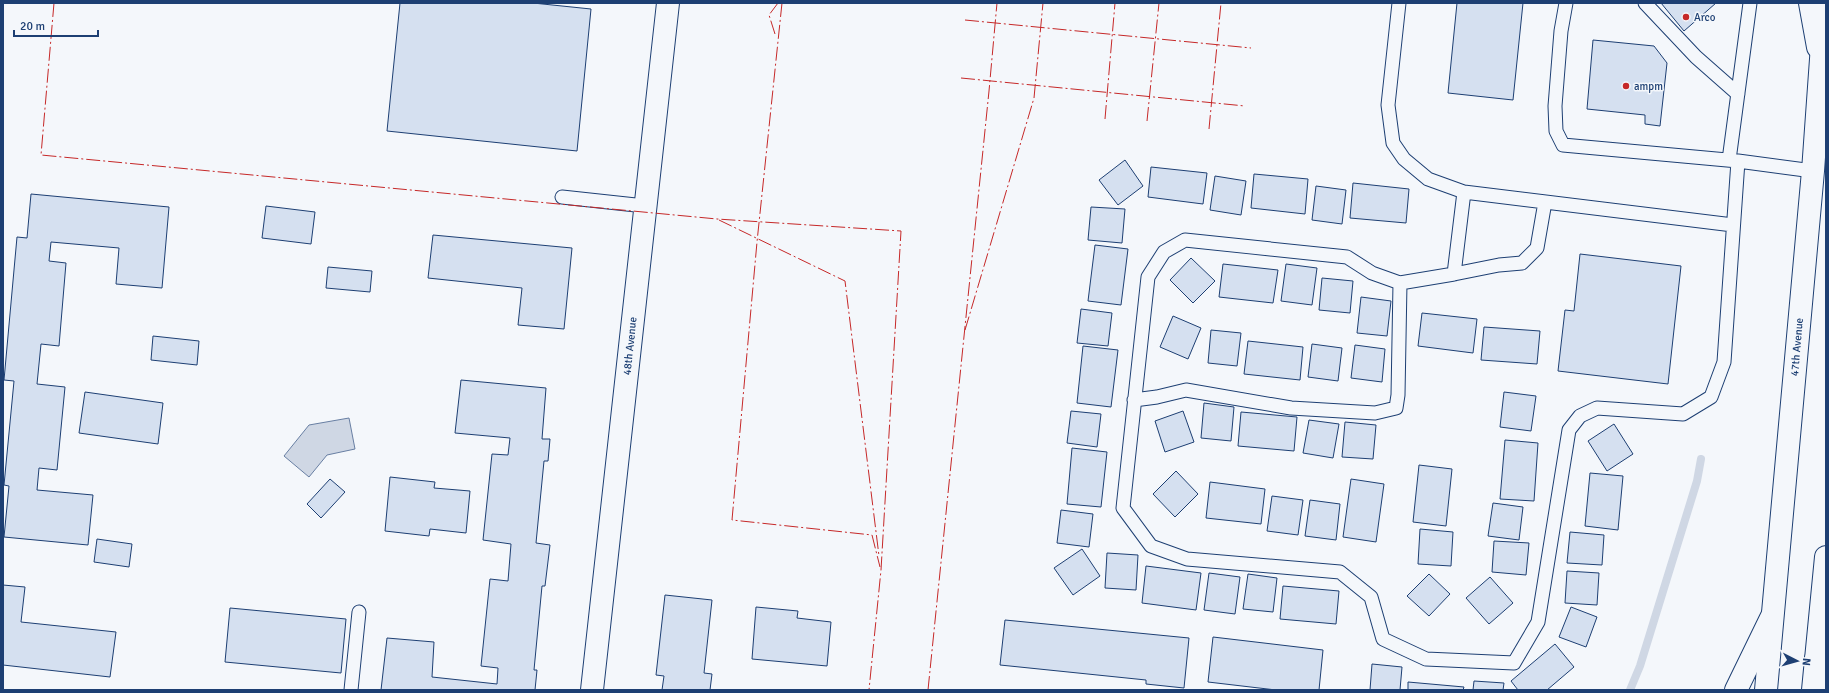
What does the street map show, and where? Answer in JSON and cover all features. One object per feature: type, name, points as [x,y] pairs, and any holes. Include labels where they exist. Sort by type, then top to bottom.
[{"type":"main road","name":"48th Avenue","points":[[592,690],[668,3]]},
{"type":"main road","points":[[1810,3],[1821,64]]},
{"type":"main road","name":"47th Avenue","points":[[1766,690],[1813,171],[1825,3]]},
{"type":"main road","points":[[1813,690],[1826,557]]},
{"type":"main road","points":[[1736,690],[1772,616]]},
{"type":"main road","points":[[1816,659],[1826,680]]},
{"type":"lane","points":[[1399,3],[1388,105],[1393,143],[1404,159],[1428,179],[1464,192],[1733,225]]},
{"type":"lane","points":[[1566,3],[1561,31],[1555,106],[1556,131],[1563,145],[1734,161],[1813,171]]},
{"type":"lane","points":[[1645,3],[1696,56],[1738,94]]},
{"type":"lane","points":[[1545,202],[1537,248],[1522,263],[1499,265],[1400,283],[1372,273],[1347,257],[1185,240],[1164,252],[1148,277],[1123,508],[1151,546],[1186,558],[1340,572],[1371,597],[1382,639],[1426,659],[1514,663],[1538,622],[1569,430],[1580,416],[1597,408],[1683,414],[1711,397],[1724,362],[1733,225],[1734,161],[1738,94],[1750,3]]},
{"type":"lane","points":[[1454,274],[1464,192]]},
{"type":"lane","points":[[562,197],[645,206]]},
{"type":"lane","points":[[1134,400],[1157,397],[1186,390],[1291,408],[1375,413],[1396,408],[1398,396],[1400,283]]},
{"type":"lane","points":[[351,690],[359,612]]},
{"type":"shaded area","points":[[349,418],[355,449],[327,455],[309,477],[284,456],[309,425]]},
{"type":"building","points":[[400,3],[533,3],[591,9],[577,151],[387,131]]},
{"type":"building","points":[[1457,3],[1523,3],[1513,100],[1448,93]]},
{"type":"building","name":"Arco","points":[[1661,3],[1716,3],[1684,31]]},
{"type":"building","name":"ampm","points":[[1593,40],[1654,46],[1667,63],[1660,126],[1645,124],[1645,115],[1587,109]]},
{"type":"building","points":[[1125,160],[1143,186],[1118,205],[1099,180]]},
{"type":"building","points":[[1151,167],[1207,173],[1203,204],[1148,197]]},
{"type":"building","points":[[1254,174],[1308,179],[1305,214],[1251,208]]},
{"type":"building","points":[[1215,176],[1246,181],[1241,215],[1210,210]]},
{"type":"building","points":[[1353,183],[1409,189],[1406,223],[1350,218]]},
{"type":"building","points":[[1316,186],[1346,190],[1342,224],[1312,220]]},
{"type":"building","points":[[31,194],[169,207],[162,288],[116,284],[119,248],[51,242],[49,261],[66,263],[59,346],[41,344],[37,384],[65,387],[57,470],[39,468],[37,490],[93,495],[88,545],[4,537],[9,486],[4,485],[14,381],[4,380],[17,237],[27,238]]},
{"type":"building","points":[[266,206],[315,212],[311,244],[262,238]]},
{"type":"building","points":[[1091,207],[1125,209],[1122,243],[1088,240]]},
{"type":"building","points":[[433,235],[572,248],[564,329],[518,325],[522,288],[428,278]]},
{"type":"building","points":[[1095,245],[1128,249],[1121,305],[1088,301]]},
{"type":"building","points":[[1580,254],[1681,266],[1668,384],[1558,371],[1565,310],[1574,311]]},
{"type":"building","points":[[1191,258],[1215,281],[1193,303],[1170,280]]},
{"type":"building","points":[[1223,264],[1278,270],[1273,303],[1219,297]]},
{"type":"building","points":[[1286,264],[1317,268],[1312,305],[1281,301]]},
{"type":"building","points":[[328,267],[372,271],[370,292],[326,288]]},
{"type":"building","points":[[1322,278],[1353,281],[1350,313],[1319,310]]},
{"type":"building","points":[[1361,297],[1391,301],[1387,336],[1357,333]]},
{"type":"building","points":[[1081,309],[1112,313],[1108,346],[1077,343]]},
{"type":"building","points":[[1422,313],[1477,319],[1473,353],[1418,346]]},
{"type":"building","points":[[1173,316],[1201,328],[1188,359],[1160,347]]},
{"type":"building","points":[[1484,327],[1540,331],[1537,364],[1481,360]]},
{"type":"building","points":[[1211,330],[1241,333],[1237,366],[1208,363]]},
{"type":"building","points":[[153,336],[199,341],[197,365],[151,360]]},
{"type":"building","points":[[1248,341],[1303,347],[1300,380],[1244,374]]},
{"type":"building","points":[[1312,344],[1342,348],[1338,381],[1308,377]]},
{"type":"building","points":[[1355,345],[1385,349],[1382,382],[1351,378]]},
{"type":"building","points":[[1083,346],[1118,350],[1111,407],[1077,403]]},
{"type":"building","points":[[461,380],[546,388],[542,439],[550,439],[548,461],[544,461],[536,543],[550,545],[545,586],[542,586],[534,670],[537,670],[535,690],[381,690],[387,638],[434,642],[432,677],[497,684],[498,668],[481,666],[490,579],[508,581],[511,544],[483,540],[492,454],[508,455],[510,438],[455,433]]},
{"type":"building","points":[[85,392],[163,403],[158,444],[79,433]]},
{"type":"building","points":[[1504,392],[1536,396],[1531,431],[1500,427]]},
{"type":"building","points":[[1204,403],[1234,407],[1231,441],[1201,438]]},
{"type":"building","points":[[1071,411],[1101,414],[1097,447],[1067,443]]},
{"type":"building","points":[[1183,411],[1194,442],[1165,452],[1155,421]]},
{"type":"building","points":[[1241,412],[1297,417],[1294,451],[1238,446]]},
{"type":"building","points":[[1309,420],[1339,424],[1333,458],[1303,453]]},
{"type":"building","points":[[1345,422],[1376,425],[1373,459],[1342,457]]},
{"type":"building","points":[[1614,424],[1633,454],[1607,471],[1588,441]]},
{"type":"building","points":[[1505,440],[1538,443],[1534,501],[1500,499]]},
{"type":"building","points":[[1072,448],[1107,452],[1101,507],[1067,504]]},
{"type":"building","points":[[1419,465],[1452,469],[1446,526],[1413,522]]},
{"type":"building","points":[[1176,471],[1198,494],[1175,517],[1153,494]]},
{"type":"building","points":[[1590,473],[1623,476],[1618,530],[1585,526]]},
{"type":"building","points":[[390,477],[435,482],[434,488],[470,491],[466,533],[430,529],[429,536],[385,531]]},
{"type":"building","points":[[330,479],[345,492],[321,518],[307,504]]},
{"type":"building","points":[[1351,479],[1384,484],[1376,542],[1343,537]]},
{"type":"building","points":[[1210,482],[1265,489],[1261,524],[1206,518]]},
{"type":"building","points":[[1272,496],[1303,500],[1298,535],[1267,531]]},
{"type":"building","points":[[1310,500],[1340,504],[1336,540],[1305,536]]},
{"type":"building","points":[[1493,503],[1523,507],[1519,540],[1488,536]]},
{"type":"building","points":[[1061,510],[1093,514],[1089,547],[1057,543]]},
{"type":"building","points":[[1420,529],[1453,532],[1451,566],[1418,564]]},
{"type":"building","points":[[1570,532],[1604,535],[1602,565],[1567,563]]},
{"type":"building","points":[[97,539],[132,544],[129,567],[94,562]]},
{"type":"building","points":[[1494,541],[1529,543],[1526,575],[1492,572]]},
{"type":"building","points":[[1082,549],[1100,576],[1073,595],[1054,568]]},
{"type":"building","points":[[1107,553],[1138,555],[1136,590],[1105,588]]},
{"type":"building","points":[[1146,566],[1201,573],[1196,610],[1142,603]]},
{"type":"building","points":[[1567,571],[1599,573],[1597,605],[1565,603]]},
{"type":"building","points":[[1209,573],[1240,577],[1235,614],[1204,610]]},
{"type":"building","points":[[1248,574],[1277,578],[1273,612],[1243,609]]},
{"type":"building","points":[[1429,574],[1450,594],[1429,616],[1407,596]]},
{"type":"building","points":[[1490,577],[1513,603],[1489,624],[1466,598]]},
{"type":"building","points":[[3,585],[25,587],[21,622],[116,632],[110,677],[3,665]]},
{"type":"building","points":[[1283,586],[1339,591],[1336,624],[1280,619]]},
{"type":"building","points":[[665,595],[712,600],[704,673],[712,674],[710,690],[662,690],[664,676],[656,675]]},
{"type":"building","points":[[756,607],[798,611],[797,618],[831,622],[827,666],[752,659]]},
{"type":"building","points":[[1571,607],[1597,617],[1586,647],[1559,637]]},
{"type":"building","points":[[230,608],[346,619],[341,673],[225,662]]},
{"type":"building","points":[[1005,620],[1189,638],[1184,688],[1146,684],[1146,680],[1000,665]]},
{"type":"building","points":[[1213,637],[1323,650],[1319,690],[1276,690],[1208,682]]},
{"type":"building","points":[[1555,644],[1574,667],[1547,690],[1518,690],[1511,681]]},
{"type":"building","points":[[1372,664],[1402,667],[1400,690],[1370,690]]},
{"type":"building","points":[[1474,681],[1504,683],[1503,690],[1473,690]]},
{"type":"building","points":[[1408,682],[1464,687],[1463,690],[1408,690]]},
{"type":"waterway","points":[[1630,690],[1640,666],[1697,481],[1701,459]]},
{"type":"power","points":[[54,3],[41,155],[717,219],[901,231],[881,570],[869,690]]},
{"type":"power","points":[[775,34],[769,15],[778,3]]},
{"type":"power","points":[[782,3],[757,242],[732,520],[872,535],[880,567]]},
{"type":"power","points":[[928,690],[997,3]]},
{"type":"power","points":[[965,330],[1034,98],[1043,3]]},
{"type":"power","points":[[1105,119],[1115,3]]},
{"type":"power","points":[[1147,121],[1159,3]]},
{"type":"power","points":[[1209,129],[1221,3]]},
{"type":"power","points":[[965,20],[1251,48]]},
{"type":"power","points":[[961,78],[1245,106]]},
{"type":"power","points":[[719,220],[845,281],[879,556]]},
{"type":"place","name":"Arco","points":[[1686,17]]},
{"type":"place","name":"ampm","points":[[1626,86]]}]
